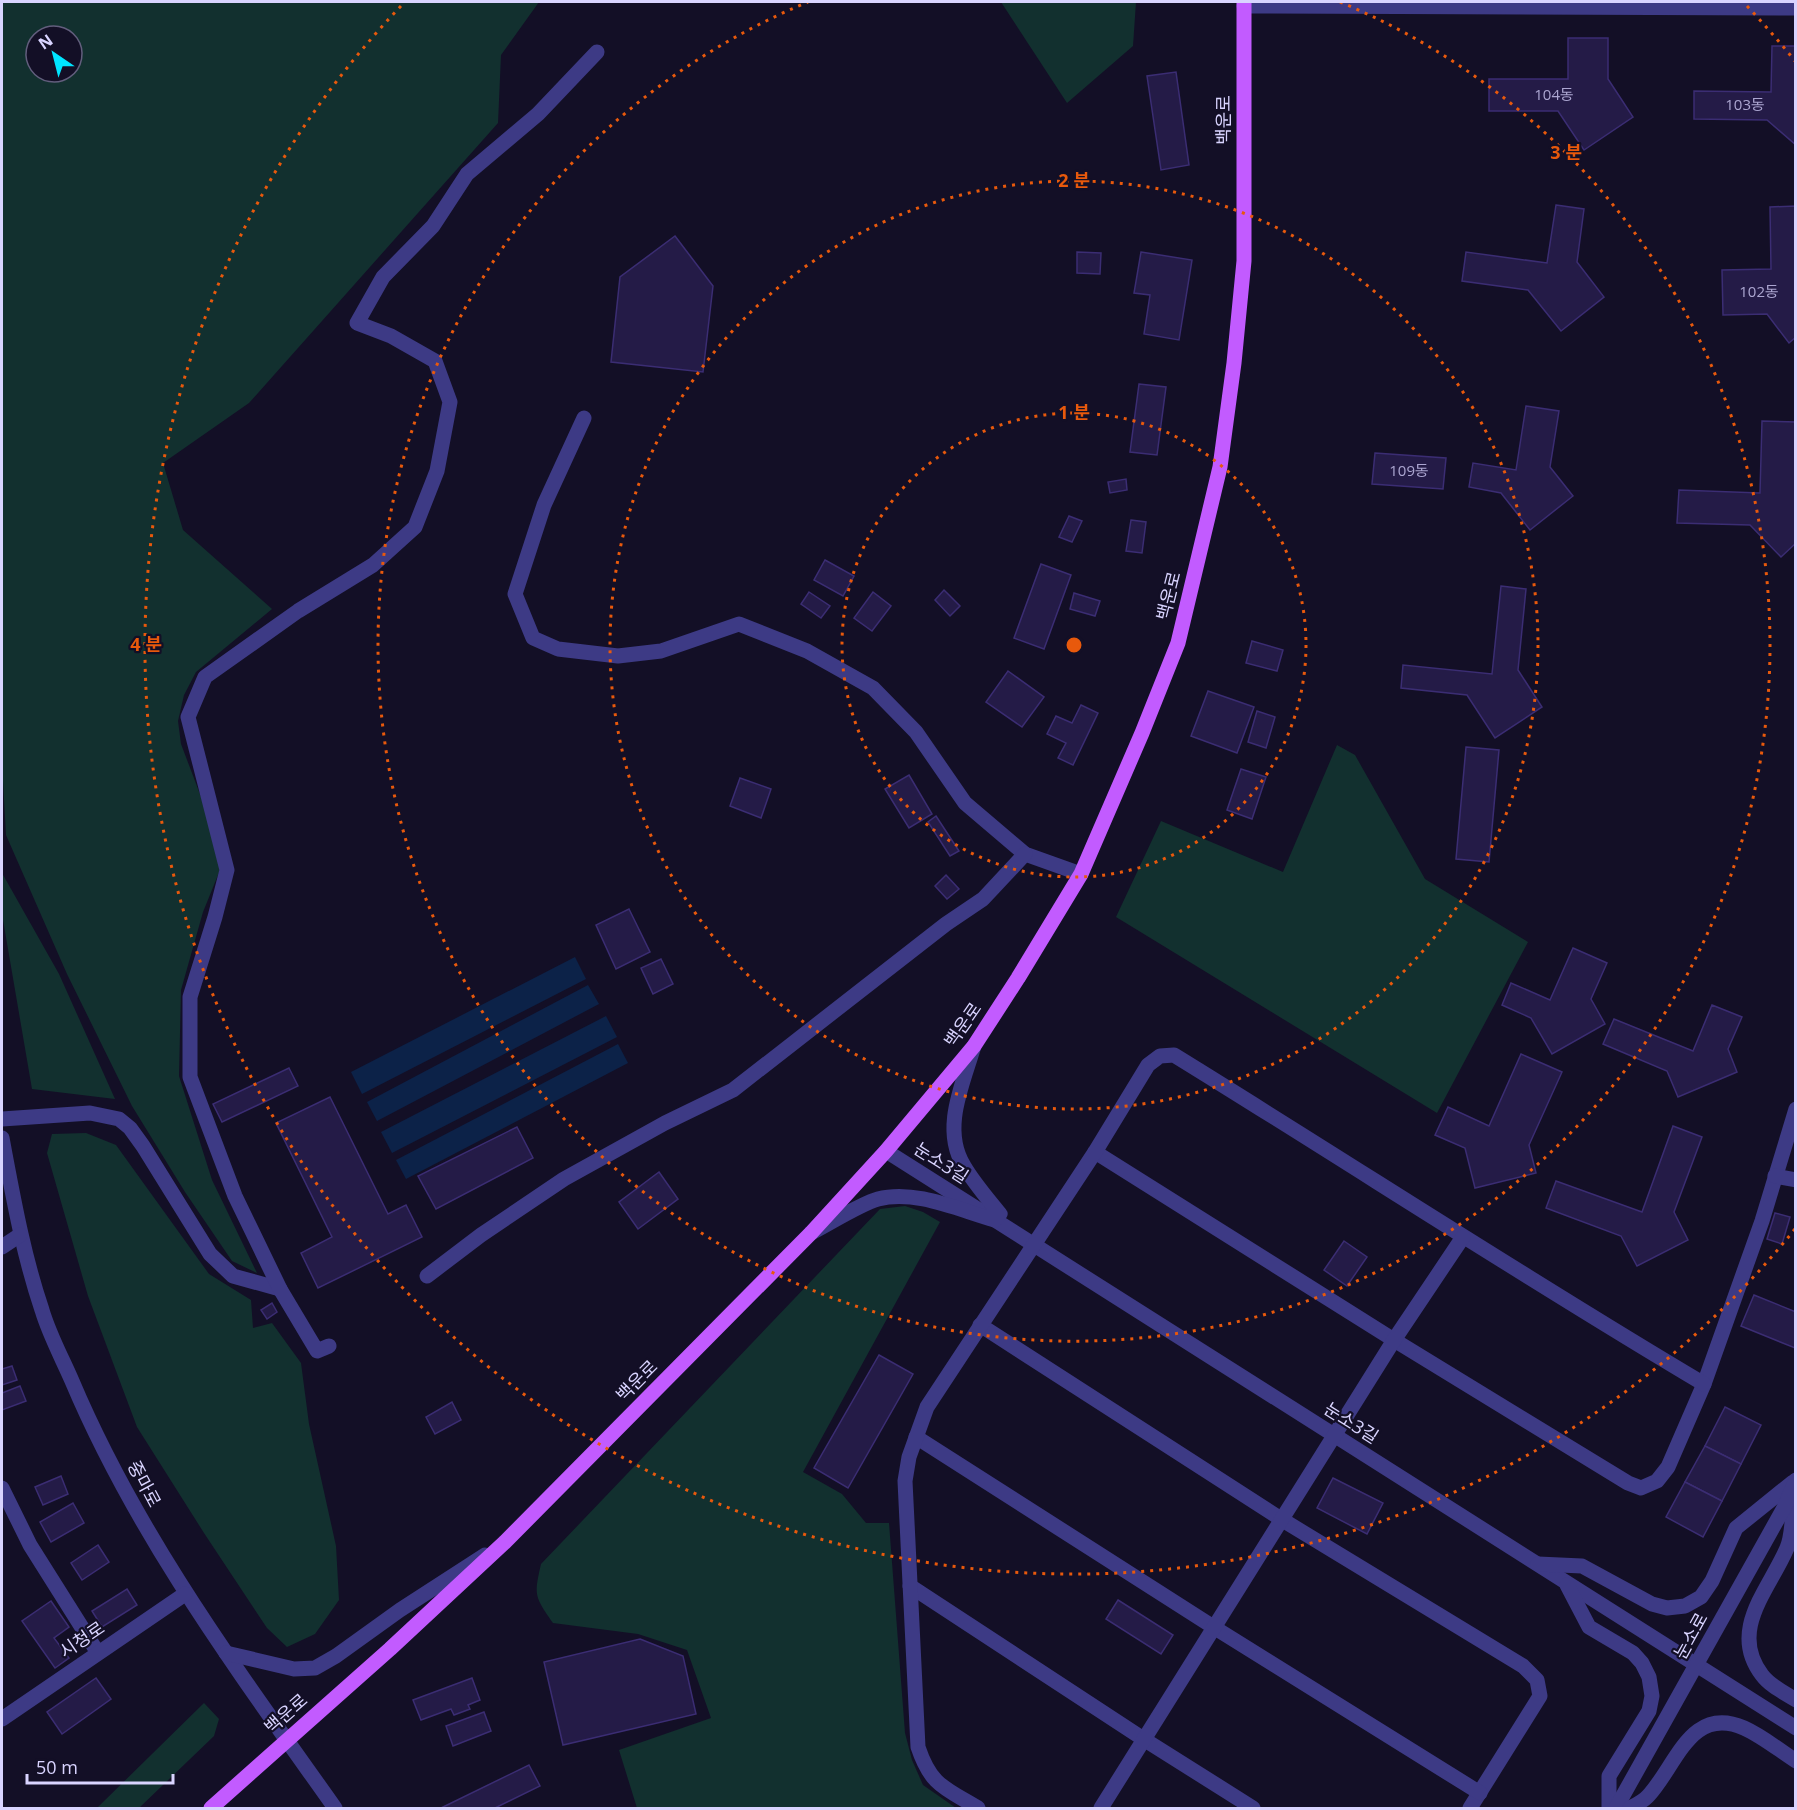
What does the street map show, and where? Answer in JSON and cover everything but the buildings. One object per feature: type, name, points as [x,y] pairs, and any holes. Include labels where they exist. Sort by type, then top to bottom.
[{"type":"main road","name":"백운로","points":[[211,1809],[390,1649],[505,1542],[811,1233],[886,1151],[974,1046],[1081,874],[1178,643],[1220,467],[1234,363],[1244,261],[1244,4]]},
{"type":"street","points":[[1244,4],[1796,8]]},
{"type":"street","points":[[329,1346],[317,1351],[280,1289],[235,1196],[190,1077],[190,997],[227,870],[188,717],[205,677],[298,611],[373,565],[415,527],[436,471],[450,402],[435,361],[391,336],[357,323],[383,277],[433,226],[467,174],[538,114],[597,52]]},
{"type":"street","points":[[584,418],[544,505],[515,594],[533,638],[558,649],[618,656],[661,651],[739,624],[807,651],[873,688],[916,732],[965,803],[1025,854],[1081,874]]},
{"type":"street","points":[[427,1276],[481,1235],[564,1179],[665,1123],[733,1090],[946,924],[983,899],[1025,854]]},
{"type":"street","points":[[811,1233],[876,1199],[899,1195],[995,1220],[1000,1214],[964,1166],[956,1148],[953,1118],[974,1046]]},
{"type":"street","points":[[978,1809],[936,1782],[925,1766],[918,1747],[905,1481],[909,1457],[927,1407],[1095,1152],[1148,1065],[1160,1056],[1174,1055],[1597,1321],[1704,1384]]},
{"type":"street","points":[[1095,1152],[1394,1340],[1628,1483],[1641,1488],[1657,1481],[1668,1467],[1704,1384],[1762,1221],[1796,1109]]},
{"type":"street","points":[[2,1119],[90,1113],[119,1119],[130,1128],[143,1146],[210,1254],[233,1276],[280,1289]]},
{"type":"street","name":"중마로","points":[[2,1138],[20,1235],[42,1312],[91,1427],[142,1522],[185,1594],[335,1809]]},
{"type":"street","name":"눈소3길","points":[[886,1151],[1796,1728]]},
{"type":"street","points":[[1775,1176],[1796,1180]]},
{"type":"street","points":[[2,1248],[20,1235]]},
{"type":"street","points":[[1101,1809],[1394,1340],[1463,1237]]},
{"type":"street","points":[[980,1325],[1281,1519],[1523,1666],[1537,1680],[1540,1696],[1470,1809]]},
{"type":"street","points":[[916,1437],[1215,1628],[1480,1793]]},
{"type":"street","points":[[1537,1564],[1581,1566],[1652,1604],[1667,1608],[1685,1606],[1701,1597],[1712,1581],[1737,1528],[1796,1480]]},
{"type":"street","points":[[1796,1480],[1788,1546],[1751,1620],[1748,1639],[1753,1658],[1762,1675],[1796,1700]]},
{"type":"street","name":"눈소로","points":[[1616,1809],[1785,1506],[1796,1480]]},
{"type":"street","points":[[2,1488],[30,1545],[98,1653]]},
{"type":"street","points":[[226,1653],[294,1669],[315,1668],[505,1542]]},
{"type":"street","points":[[1566,1583],[1589,1627],[1633,1653],[1642,1663],[1649,1677],[1652,1696],[1649,1711],[1609,1776],[1609,1809]]},
{"type":"street","points":[[910,1586],[1253,1809]]},
{"type":"street","name":"시청로","points":[[4,1713],[185,1594]]},
{"type":"street","points":[[1630,1809],[1648,1797],[1693,1734],[1707,1725],[1725,1722],[1746,1728],[1796,1761]]},
{"type":"green space","points":[[2,2],[539,2],[501,55],[498,123],[249,403],[163,463],[183,530],[272,609],[196,672],[184,695],[178,721],[181,744],[206,810],[220,870],[203,912],[181,990],[179,1076],[212,1180],[257,1273],[232,1261],[185,1192],[132,1106],[67,974],[6,835],[2,763]]},
{"type":"green space","points":[[1001,2],[1136,2],[1133,46],[1067,103]]},
{"type":"green space","points":[[1337,745],[1355,755],[1425,879],[1528,942],[1437,1113],[1116,917],[1161,821],[1283,872]]},
{"type":"green space","points":[[2,873],[59,974],[115,1099],[32,1089],[2,914]]},
{"type":"green space","points":[[86,1133],[116,1145],[209,1274],[251,1300],[253,1328],[272,1323],[301,1363],[309,1424],[336,1546],[339,1600],[315,1634],[287,1647],[267,1628],[137,1427],[88,1296],[47,1153],[52,1134]]},
{"type":"green space","points":[[905,1206],[923,1212],[940,1222],[803,1472],[842,1494],[866,1523],[889,1523],[905,1733],[912,1760],[923,1785],[956,1808],[637,1808],[619,1750],[711,1718],[687,1650],[638,1634],[553,1623],[537,1595],[541,1564],[880,1209]]},
{"type":"green space","points":[[204,1703],[219,1719],[214,1736],[139,1808],[97,1808]]},
{"type":"water","points":[[575,957],[586,979],[362,1094],[351,1072]]},
{"type":"water","points":[[588,985],[599,1004],[377,1121],[367,1102]]},
{"type":"water","points":[[606,1016],[617,1037],[392,1153],[381,1132]]},
{"type":"water","points":[[618,1044],[628,1063],[406,1179],[396,1160]]}]
